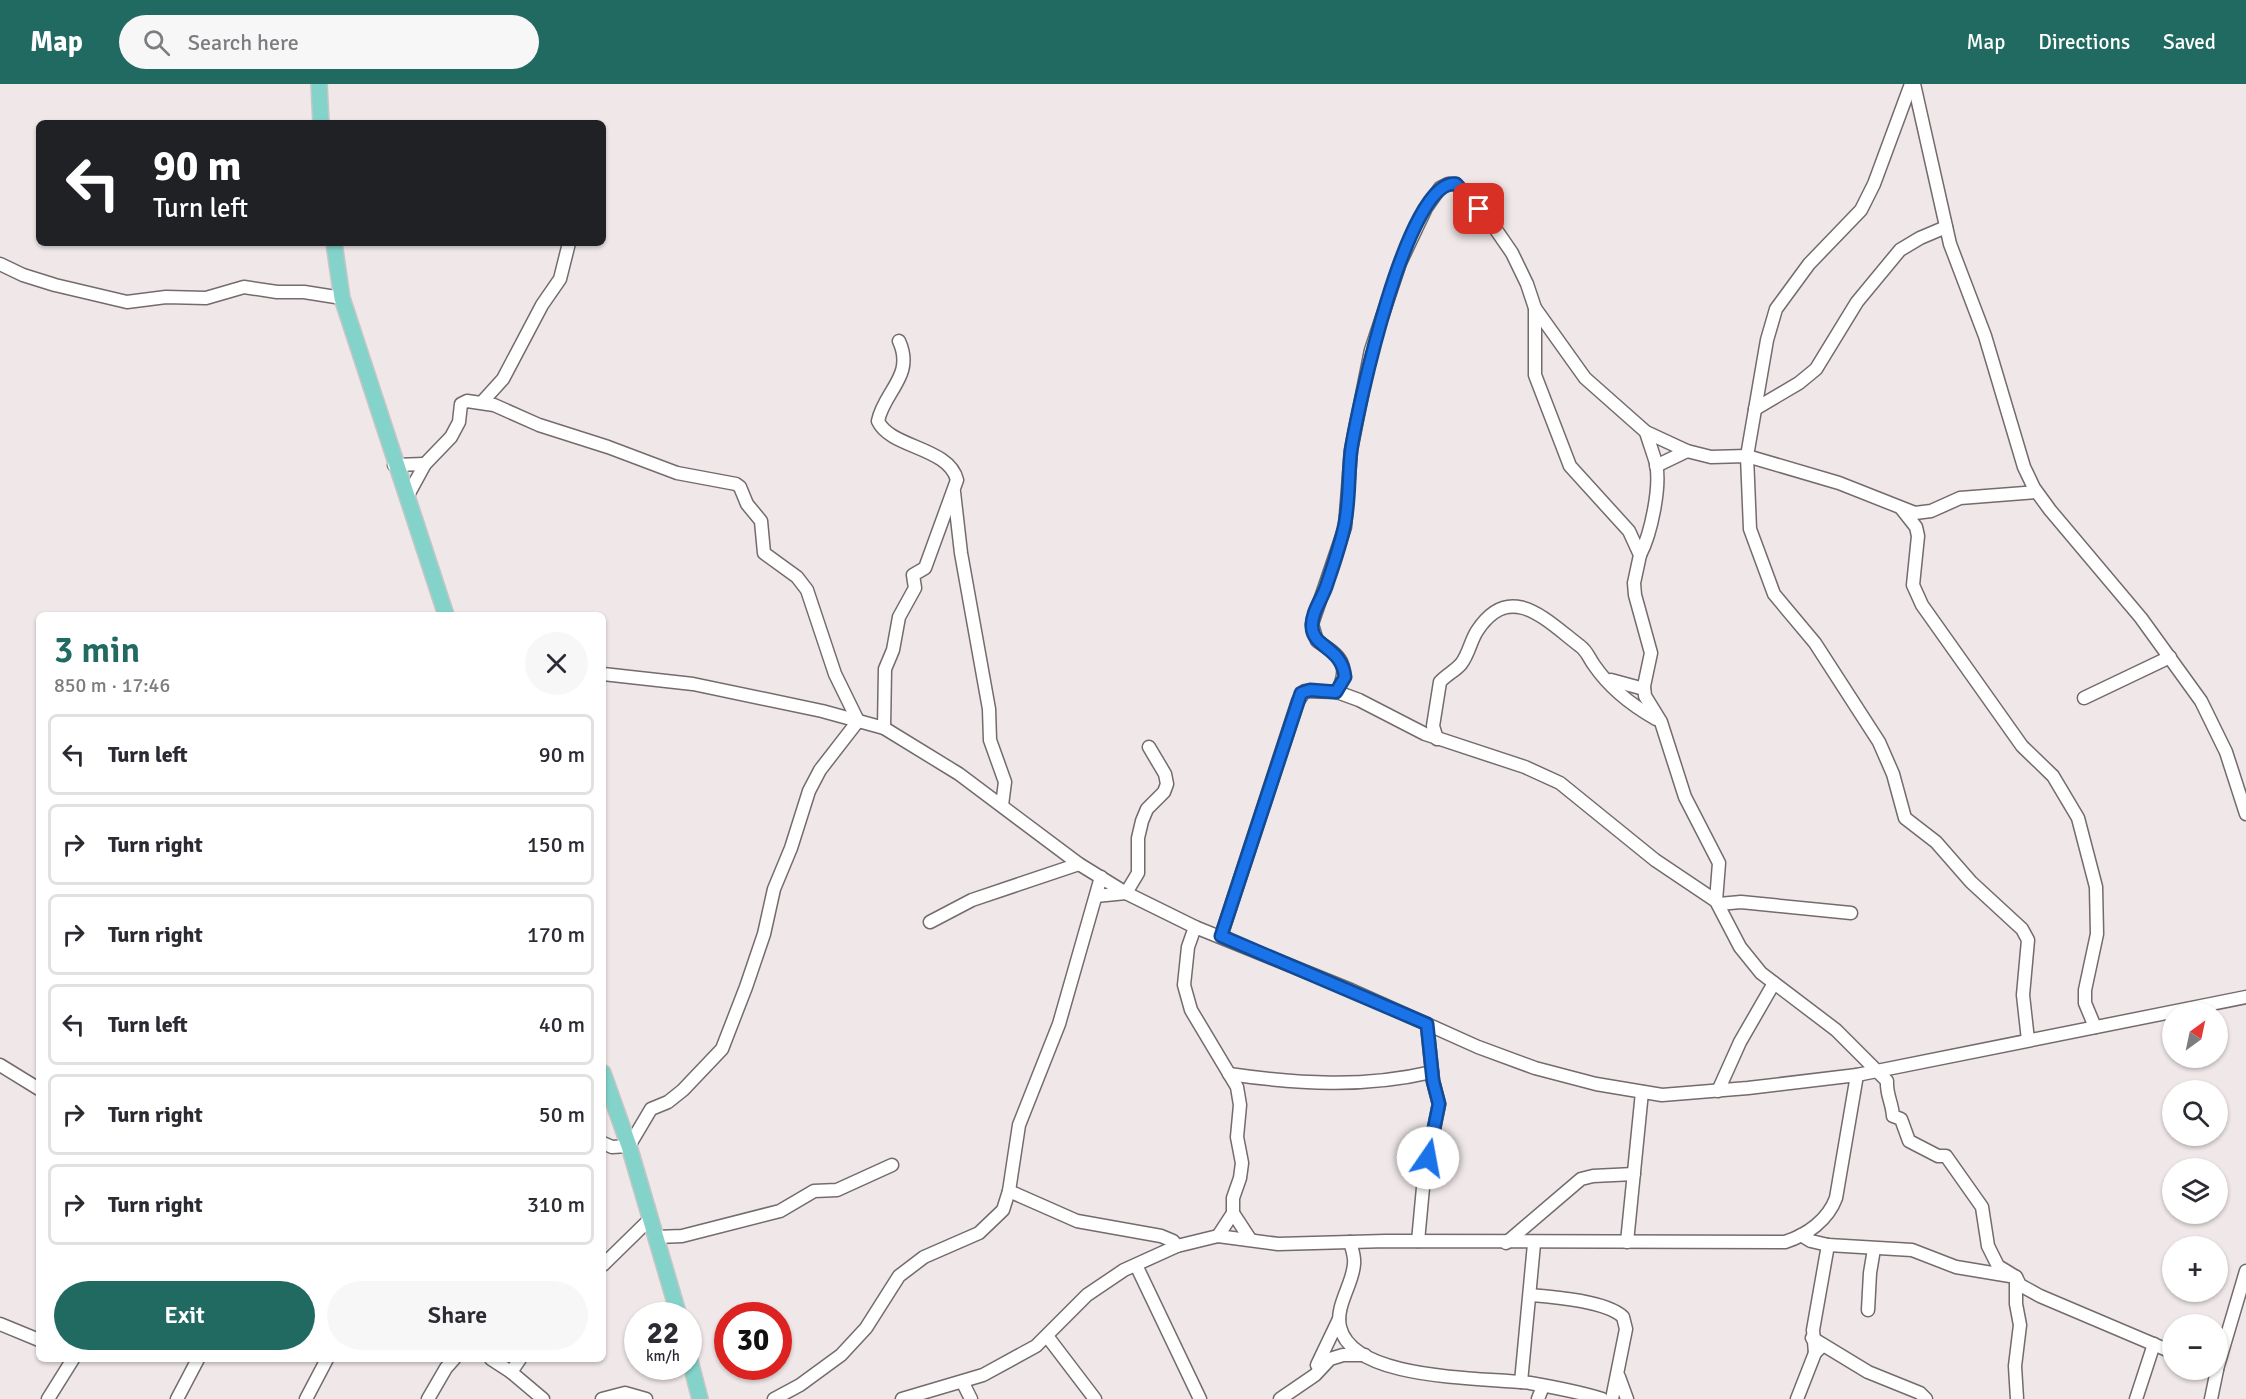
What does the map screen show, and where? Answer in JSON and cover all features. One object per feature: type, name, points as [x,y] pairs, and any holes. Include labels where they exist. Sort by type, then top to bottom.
[{"type":"main road","points":[[319,84],[321,120]]},
{"type":"main road","points":[[334,246],[342,298],[394,465],[445,612]]},
{"type":"main road","points":[[606,1081],[629,1146],[675,1302]]},
{"type":"main road","points":[[695,1380],[700,1399]]},
{"type":"street","points":[[1912,84],[1950,244],[1985,336],[2020,455],[2036,492],[2109,578],[2201,701],[2226,752],[2246,814]]},
{"type":"street","points":[[1912,84],[1874,184],[1861,210],[1809,264],[1776,309],[1767,340],[1747,456],[1750,529],[1774,594],[1815,644],[1880,742],[1893,774],[1905,818],[1943,849],[1971,882],[2012,918],[2028,940],[2023,995],[2028,1040]]},
{"type":"street","points":[[1336,692],[1345,677],[1344,665],[1331,650],[1317,641],[1312,624],[1345,527],[1351,450],[1371,350],[1400,263],[1426,208],[1440,188],[1448,184],[1456,184],[1490,221],[1521,269],[1535,308],[1585,378],[1646,432],[1687,451],[1711,458],[1747,456],[1839,483],[1901,508],[1922,513],[1960,498],[2036,492]]},
{"type":"street","points":[[1755,410],[1799,383],[1816,369],[1857,302],[1900,250],[1946,227]]},
{"type":"street","points":[[483,401],[502,378],[539,310],[560,279],[568,246]]},
{"type":"street","points":[[0,264],[23,275],[55,285],[127,302],[166,297],[206,298],[244,287],[342,298]]},
{"type":"street","points":[[1535,308],[1535,375],[1567,459],[1579,478],[1629,531],[1640,555]]},
{"type":"street","points":[[884,729],[884,674],[893,650],[899,616],[915,588],[913,575],[925,568],[935,545],[957,480],[951,468],[938,458],[886,431],[878,421],[904,365],[904,353],[899,341]]},
{"type":"street","points":[[406,497],[425,464],[451,437],[459,422],[462,404],[467,401],[483,401],[539,425],[608,447],[677,473],[740,487],[744,499],[761,521],[764,553],[797,577],[807,590],[835,674],[858,721]]},
{"type":"street","points":[[1646,432],[1656,466],[1653,520],[1649,538],[1640,555],[1634,583],[1635,596],[1651,653],[1644,689],[1659,721],[1684,796],[1719,863],[1717,902]]},
{"type":"street","points":[[1656,466],[1687,451]]},
{"type":"street","points":[[394,465],[425,464]]},
{"type":"street","points":[[954,491],[962,563],[988,709],[990,740],[1005,783],[1002,806]]},
{"type":"street","points":[[1901,508],[1916,527],[1918,536],[1914,585],[1922,605],[2022,746],[2053,776],[2078,818],[2096,887],[2097,934],[2085,990],[2085,1004],[2094,1027]]},
{"type":"street","points":[[1432,733],[1440,682],[1459,666],[1469,653],[1477,631],[1501,607],[1522,606],[1537,613],[1586,651],[1593,664],[1634,706],[1659,721]]},
{"type":"street","points":[[2084,698],[2170,657]]},
{"type":"street","points":[[606,674],[693,684],[858,721],[884,729],[920,748],[1079,864],[1126,893],[1195,927],[1221,936],[1478,1047],[1535,1068],[1596,1084],[1662,1095],[1857,1075],[2246,997]]},
{"type":"street","points":[[1607,678],[1644,689]]},
{"type":"street","points":[[1221,936],[1301,693],[1310,690],[1336,692],[1432,733],[1525,767],[1560,783],[1655,860],[1717,902],[1740,947],[1761,972],[1836,1030],[1878,1071],[1887,1081],[1886,1094],[1893,1104],[1893,1116],[1901,1119],[1909,1141],[1938,1156],[1946,1156],[1959,1171],[1982,1207],[1988,1246],[1998,1266],[2016,1277],[2020,1286],[2040,1296],[2162,1348]]},
{"type":"street","points":[[606,1144],[612,1147],[629,1146],[651,1109],[668,1102],[722,1049],[746,987],[767,923],[774,889],[791,848],[809,790],[820,770],[858,721]]},
{"type":"street","points":[[1126,893],[1138,873],[1138,838],[1142,821],[1147,809],[1161,796],[1167,784],[1165,774],[1149,747]]},
{"type":"street","points":[[930,922],[972,900],[1079,864]]},
{"type":"street","points":[[774,1399],[800,1385],[841,1355],[866,1329],[899,1276],[924,1257],[955,1245],[987,1227],[1003,1210],[1010,1191],[1019,1125],[1053,1042],[1101,877]]},
{"type":"street","points":[[1096,897],[1126,893]]},
{"type":"street","points":[[1717,902],[1741,902],[1851,913]]},
{"type":"street","points":[[1195,927],[1188,946],[1184,985],[1191,1010],[1237,1087],[1240,1105],[1237,1137],[1242,1163],[1233,1198],[1233,1213],[1218,1236]]},
{"type":"street","points":[[1718,1091],[1740,1042],[1774,983]]},
{"type":"street","points":[[1418,1241],[1424,1177],[1439,1104],[1432,1072],[1427,1024]]},
{"type":"street","points":[[0,1065],[36,1087]]},
{"type":"street","points":[[1229,1074],[1292,1083],[1346,1084],[1397,1080],[1432,1072]]},
{"type":"street","points":[[902,1399],[922,1396],[963,1383],[1036,1346],[1087,1295],[1136,1265],[1177,1246],[1218,1236],[1278,1244],[1418,1241],[1534,1244],[1627,1242],[1774,1244],[1801,1236],[1826,1217],[1836,1198],[1857,1075]]},
{"type":"street","points":[[1627,1242],[1642,1092]]},
{"type":"street","points":[[657,1237],[682,1236],[780,1211],[814,1191],[837,1190],[892,1165]]},
{"type":"street","points":[[1506,1243],[1581,1179],[1593,1176],[1634,1174]]},
{"type":"street","points":[[1010,1191],[1071,1219],[1105,1228],[1161,1236],[1173,1241],[1177,1246]]},
{"type":"street","points":[[1233,1213],[1250,1239]]},
{"type":"street","points":[[606,1261],[651,1218]]},
{"type":"street","points":[[1801,1236],[1828,1245],[1912,1250],[1956,1268],[2016,1277]]},
{"type":"street","points":[[1308,1379],[1326,1351],[1331,1334],[1340,1319],[1354,1264],[1350,1242]]},
{"type":"street","points":[[1521,1382],[1534,1244]]},
{"type":"street","points":[[1828,1245],[1812,1338],[1819,1349],[1920,1394],[1926,1399]]},
{"type":"street","points":[[1868,1310],[1874,1249]]},
{"type":"street","points":[[1136,1265],[1200,1399]]},
{"type":"street","points":[[2228,1330],[2246,1271]]},
{"type":"street","points":[[2016,1277],[2016,1304],[2020,1325],[2015,1366],[2017,1399]]},
{"type":"street","points":[[1530,1295],[1563,1298],[1612,1310],[1623,1317],[1626,1329],[1612,1399]]},
{"type":"street","points":[[1340,1319],[1347,1341],[1366,1355],[1403,1369],[1431,1375],[1521,1382],[1602,1399]]},
{"type":"street","points":[[1,1323],[36,1339]]},
{"type":"street","points":[[1047,1336],[1095,1399]]},
{"type":"street","points":[[2136,1399],[2154,1344]]},
{"type":"street","points":[[1797,1399],[1819,1349]]},
{"type":"street","points":[[1280,1399],[1336,1356],[1366,1355]]},
{"type":"street","points":[[61,1362],[63,1375]]},
{"type":"street","points":[[48,1399],[71,1362]]},
{"type":"street","points":[[177,1399],[196,1362]]},
{"type":"street","points":[[306,1399],[325,1362]]},
{"type":"street","points":[[428,1399],[451,1362]]},
{"type":"street","points":[[496,1362],[511,1372],[538,1397]]},
{"type":"street","points":[[511,1372],[518,1362]]},
{"type":"street","points":[[1618,1377],[1627,1399]]},
{"type":"street","points":[[2211,1399],[2214,1380]]},
{"type":"street","points":[[963,1383],[971,1399]]},
{"type":"street","points":[[1538,1399],[1543,1386]]},
{"type":"street","points":[[602,1399],[625,1393],[646,1399]]},
{"type":"route","points":[[1428,1158],[1439,1104],[1433,1081],[1427,1024],[1352,990],[1221,936],[1301,693],[1310,690],[1336,692],[1345,677],[1344,665],[1331,650],[1317,641],[1312,624],[1345,527],[1351,450],[1365,375],[1400,263],[1411,236],[1440,188],[1448,184],[1456,184],[1479,209]]}]
